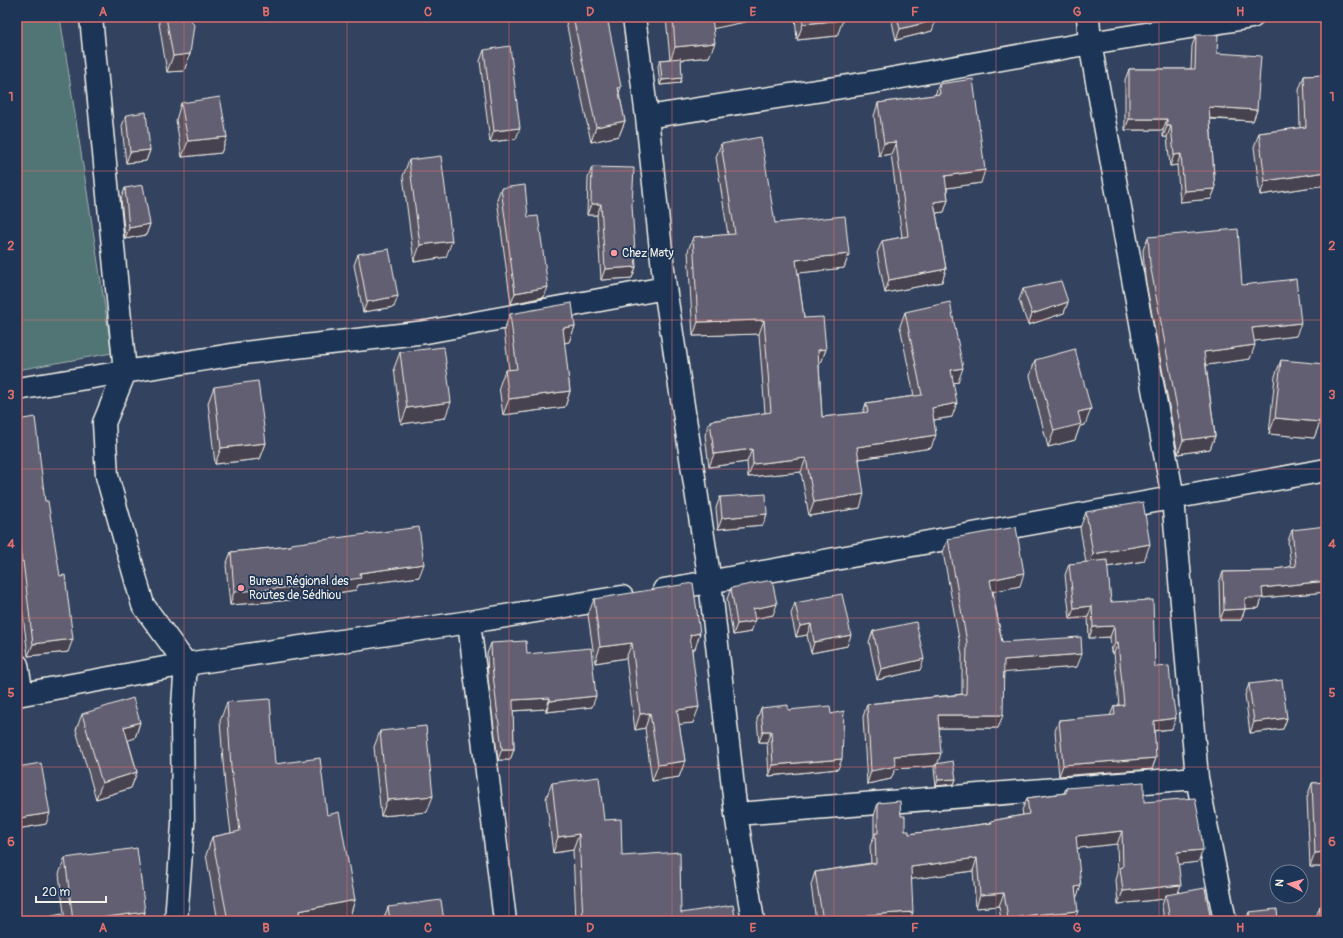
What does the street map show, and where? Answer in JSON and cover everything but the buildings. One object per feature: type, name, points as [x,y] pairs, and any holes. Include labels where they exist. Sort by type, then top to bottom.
[{"type":"street","points":[[91,17],[125,372],[104,423],[108,476],[143,604],[186,664],[182,720],[183,824],[176,921]]},
{"type":"street","points":[[634,17],[647,117],[665,288],[710,582],[736,814],[753,921]]},
{"type":"street","points":[[1088,17],[1090,43],[1173,498],[1197,778],[1225,921]]},
{"type":"street","points":[[647,117],[868,83],[1090,43],[1252,17]]},
{"type":"street","points":[[17,389],[244,353],[426,332],[665,288]]},
{"type":"street","points":[[17,665],[19,694],[186,664],[469,622],[710,582],[1326,470]]},
{"type":"street","points":[[469,622],[504,921]]},
{"type":"street","points":[[736,814],[1197,778]]},
{"type":"green space","points":[[17,17],[60,17],[112,353],[17,370]]},
{"type":"place","name":"Chez Maty","points":[[614,253]]},
{"type":"place","name":"Bureau Régional des Routes de Sédhiou","points":[[241,588]]}]
